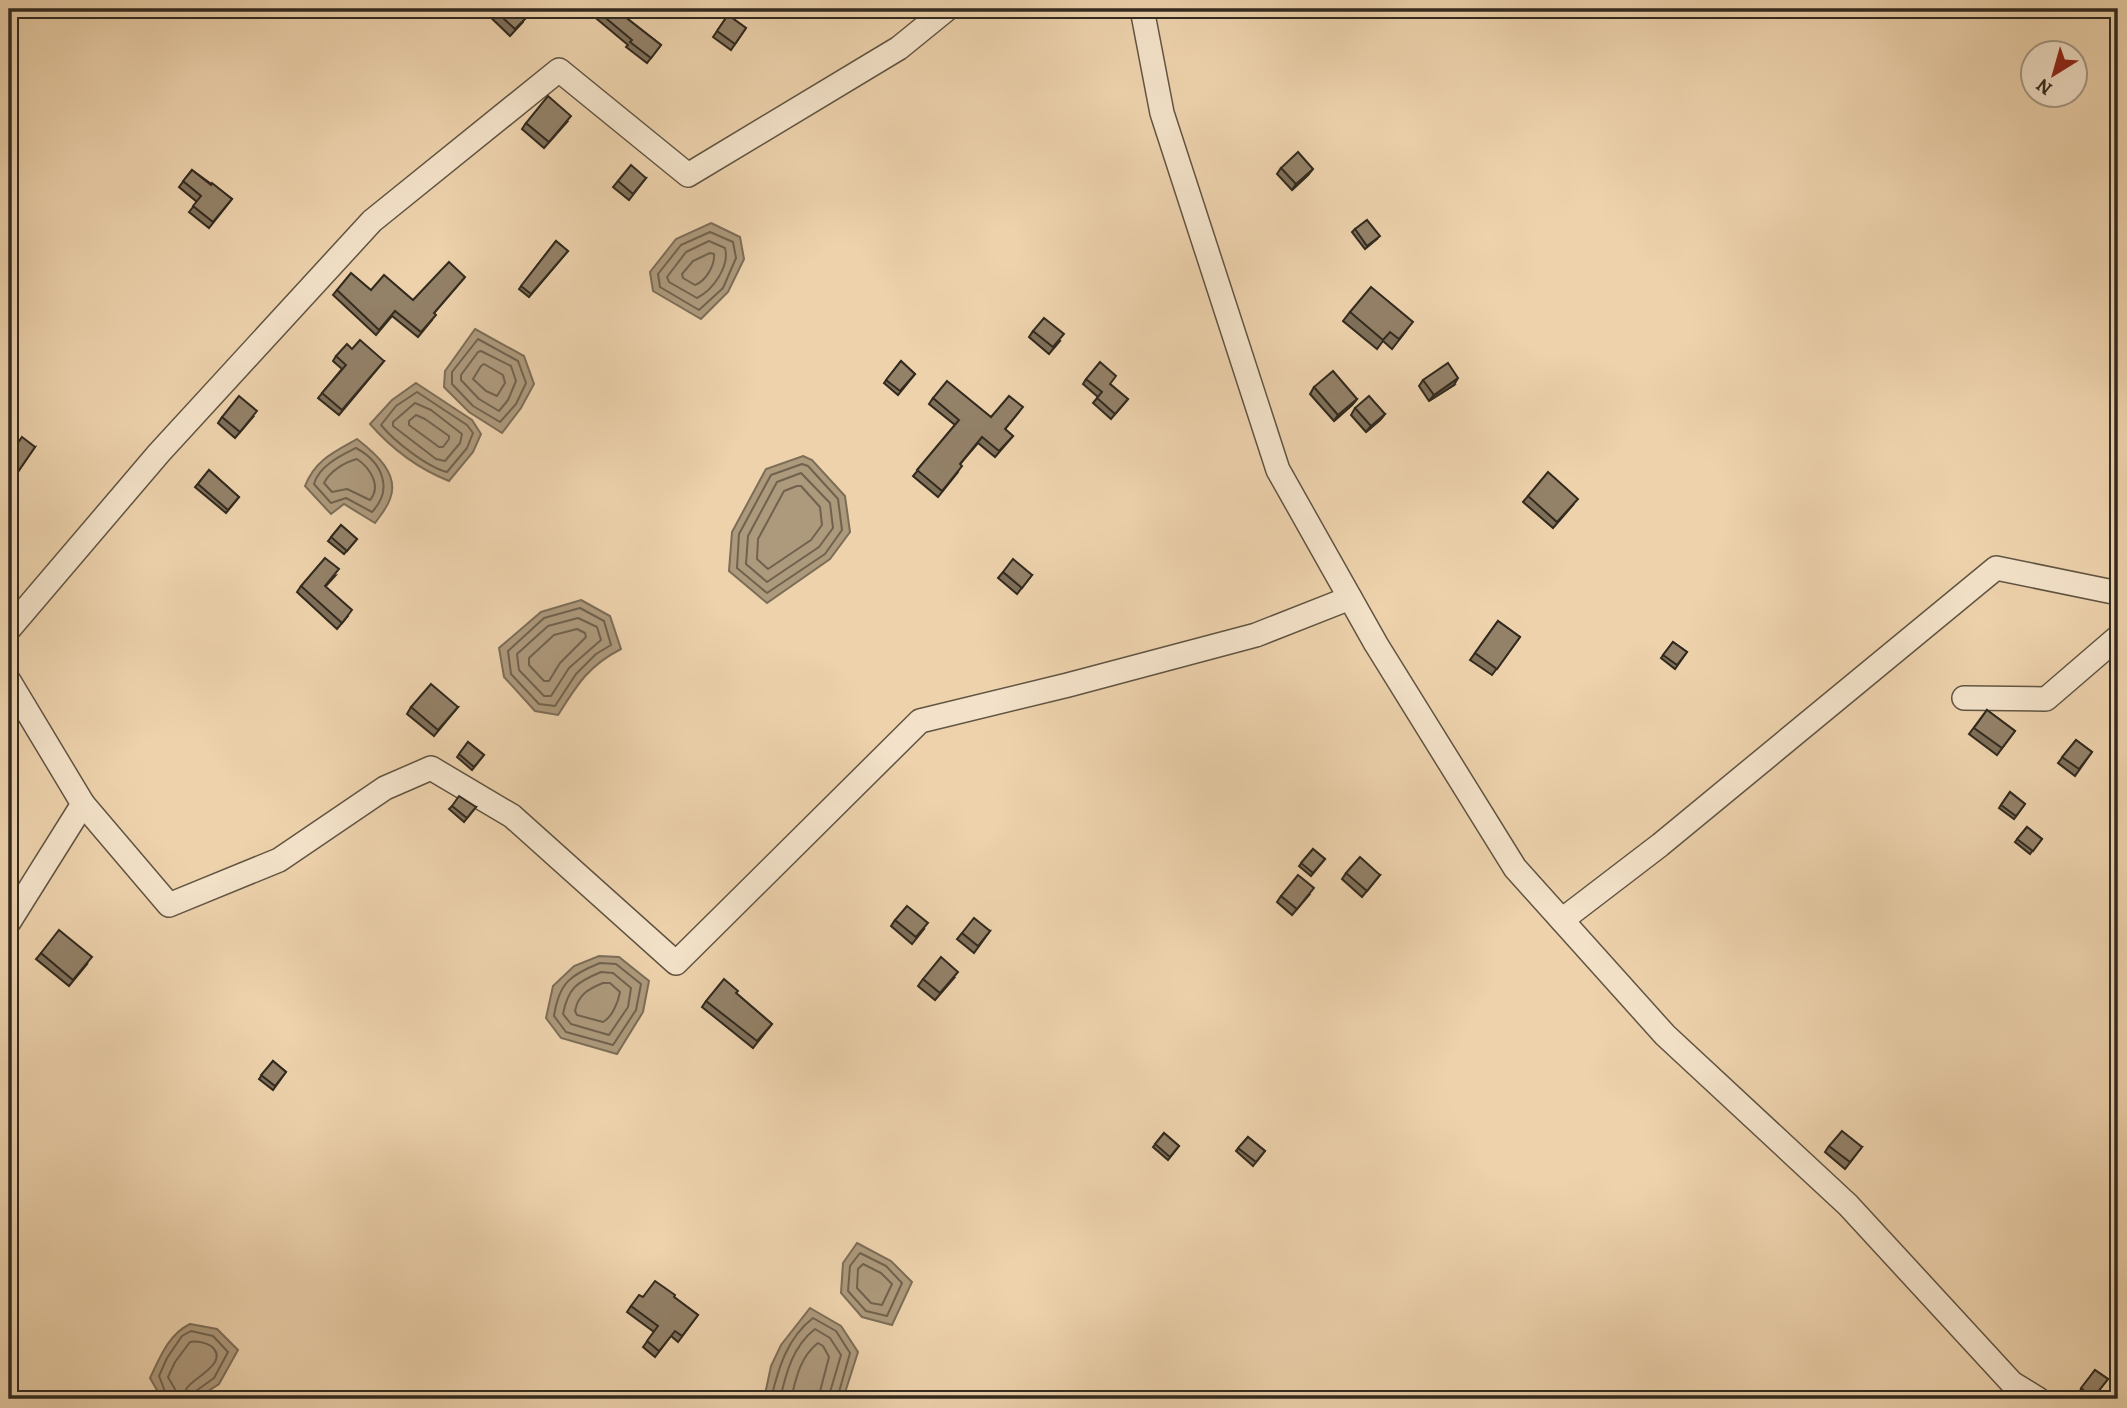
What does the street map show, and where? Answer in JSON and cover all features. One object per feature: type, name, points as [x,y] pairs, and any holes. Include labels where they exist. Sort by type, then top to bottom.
[{"type":"street","points":[[9,629],[159,453],[372,221],[559,70],[688,175],[899,48],[947,9]]},
{"type":"street","points":[[1142,9],[1162,113],[1278,470],[1376,644],[1515,868],[1665,1035],[1848,1205],[2012,1383],[2038,1399]]},
{"type":"street","points":[[1562,920],[1660,845],[1996,568],[2118,593]]},
{"type":"street","points":[[9,681],[83,804],[169,905],[279,860],[385,788],[431,768],[512,816],[676,963],[920,721],[1256,635],[1350,598]]},
{"type":"street","points":[[1964,698],[2046,699],[2118,638]]},
{"type":"street","points":[[9,922],[83,804]]},
{"type":"water","points":[[711,223],[740,237],[744,259],[728,292],[701,319],[653,291],[650,272],[676,239]]},
{"type":"water","points":[[475,329],[524,356],[534,384],[521,408],[502,433],[469,412],[444,387],[445,371]]},
{"type":"water","points":[[416,383],[472,420],[481,434],[473,452],[449,481],[406,457],[370,424],[392,400]]},
{"type":"water","points":[[357,439],[384,465],[392,481],[389,502],[375,523],[344,504],[331,514],[305,486],[320,463]]},
{"type":"water","points":[[803,456],[812,460],[845,496],[850,532],[830,559],[767,603],[729,571],[732,532],[766,469]]},
{"type":"water","points":[[581,600],[610,616],[621,649],[592,669],[558,715],[535,711],[504,677],[499,648],[541,612]]},
{"type":"water","points":[[599,956],[619,957],[649,981],[643,1012],[617,1054],[561,1038],[546,1018],[553,986],[574,966]]},
{"type":"water","points":[[857,1243],[891,1261],[912,1282],[892,1325],[862,1317],[841,1293],[843,1263]]},
{"type":"water","points":[[810,1308],[841,1326],[858,1352],[843,1399],[764,1399],[771,1366],[781,1345]]},
{"type":"water","points":[[190,1324],[217,1329],[238,1350],[219,1384],[196,1399],[162,1399],[150,1378],[171,1340]]},
{"type":"building","points":[[493,9],[520,9],[528,16],[515,29]]},
{"type":"building","points":[[595,9],[626,9],[628,11],[624,16],[661,45],[651,58]]},
{"type":"building","points":[[728,15],[746,28],[735,44],[717,31]]},
{"type":"building","points":[[548,96],[571,116],[549,142],[526,123]]},
{"type":"building","points":[[1298,152],[1313,169],[1296,184],[1281,168]]},
{"type":"building","points":[[631,165],[646,178],[633,194],[618,181]]},
{"type":"building","points":[[192,170],[232,199],[213,222],[193,206],[201,196],[183,181]]},
{"type":"building","points":[[1367,220],[1380,236],[1367,246],[1355,229]]},
{"type":"building","points":[[556,241],[568,251],[531,294],[521,286]]},
{"type":"building","points":[[449,262],[465,277],[421,332],[395,311],[379,330],[337,290],[351,273],[371,290],[384,275],[413,300]]},
{"type":"building","points":[[1371,287],[1413,322],[1399,339],[1390,332],[1383,340],[1350,312]]},
{"type":"building","points":[[1044,318],[1064,334],[1053,347],[1033,331]]},
{"type":"building","points":[[360,340],[384,361],[342,410],[322,393],[346,365],[336,356],[347,344],[352,349]]},
{"type":"building","points":[[901,361],[915,374],[900,391],[886,380]]},
{"type":"building","points":[[1100,362],[1116,376],[1110,384],[1128,399],[1115,414],[1097,398],[1102,392],[1086,379]]},
{"type":"building","points":[[1448,363],[1458,378],[1434,395],[1423,380]]},
{"type":"building","points":[[1333,371],[1357,399],[1338,415],[1314,387]]},
{"type":"building","points":[[947,381],[991,417],[1009,396],[1023,407],[1005,429],[1013,436],[999,451],[982,437],[942,491],[917,470],[959,420],[933,398]]},
{"type":"building","points":[[239,396],[257,411],[240,432],[222,417]]},
{"type":"building","points":[[1369,396],[1385,414],[1371,426],[1355,408]]},
{"type":"building","points":[[22,437],[35,447],[15,476],[9,471],[9,448],[12,451]]},
{"type":"building","points":[[209,470],[239,497],[228,510],[198,484]]},
{"type":"building","points":[[1548,472],[1578,499],[1557,522],[1528,496]]},
{"type":"building","points":[[341,525],[357,539],[347,551],[331,537]]},
{"type":"building","points":[[325,558],[339,569],[325,586],[352,610],[342,623],[301,586]]},
{"type":"building","points":[[1013,559],[1032,575],[1022,588],[1003,572]]},
{"type":"building","points":[[1498,621],[1520,637],[1497,669],[1475,653]]},
{"type":"building","points":[[1673,642],[1687,652],[1677,665],[1663,655]]},
{"type":"building","points":[[431,684],[458,707],[438,730],[411,707]]},
{"type":"building","points":[[1987,710],[2015,731],[2002,748],[1974,728]]},
{"type":"building","points":[[2076,740],[2092,752],[2079,769],[2062,757]]},
{"type":"building","points":[[468,742],[484,755],[474,767],[459,754]]},
{"type":"building","points":[[2010,792],[2025,804],[2016,816],[2001,805]]},
{"type":"building","points":[[459,796],[476,807],[467,818],[452,806]]},
{"type":"building","points":[[2027,827],[2042,839],[2033,851],[2017,839]]},
{"type":"building","points":[[1313,849],[1325,859],[1313,873],[1301,863]]},
{"type":"building","points":[[1360,857],[1380,875],[1367,891],[1346,873]]},
{"type":"building","points":[[1298,875],[1314,888],[1297,909],[1281,896]]},
{"type":"building","points":[[907,906],[928,923],[916,937],[895,920]]},
{"type":"building","points":[[974,918],[990,931],[978,946],[962,933]]},
{"type":"building","points":[[59,930],[92,957],[73,980],[41,953]]},
{"type":"building","points":[[941,957],[958,972],[940,993],[923,979]]},
{"type":"building","points":[[724,979],[772,1024],[757,1041],[706,1001]]},
{"type":"building","points":[[273,1061],[286,1072],[275,1086],[261,1075]]},
{"type":"building","points":[[1842,1131],[1862,1147],[1850,1162],[1829,1146]]},
{"type":"building","points":[[1164,1133],[1179,1146],[1170,1157],[1155,1144]]},
{"type":"building","points":[[1248,1137],[1265,1151],[1256,1162],[1238,1148]]},
{"type":"building","points":[[655,1281],[698,1315],[682,1336],[675,1331],[659,1351],[647,1341],[658,1326],[631,1306],[639,1295],[643,1297]]},
{"type":"building","points":[[2095,1370],[2108,1379],[2093,1398],[2081,1388]]}]
